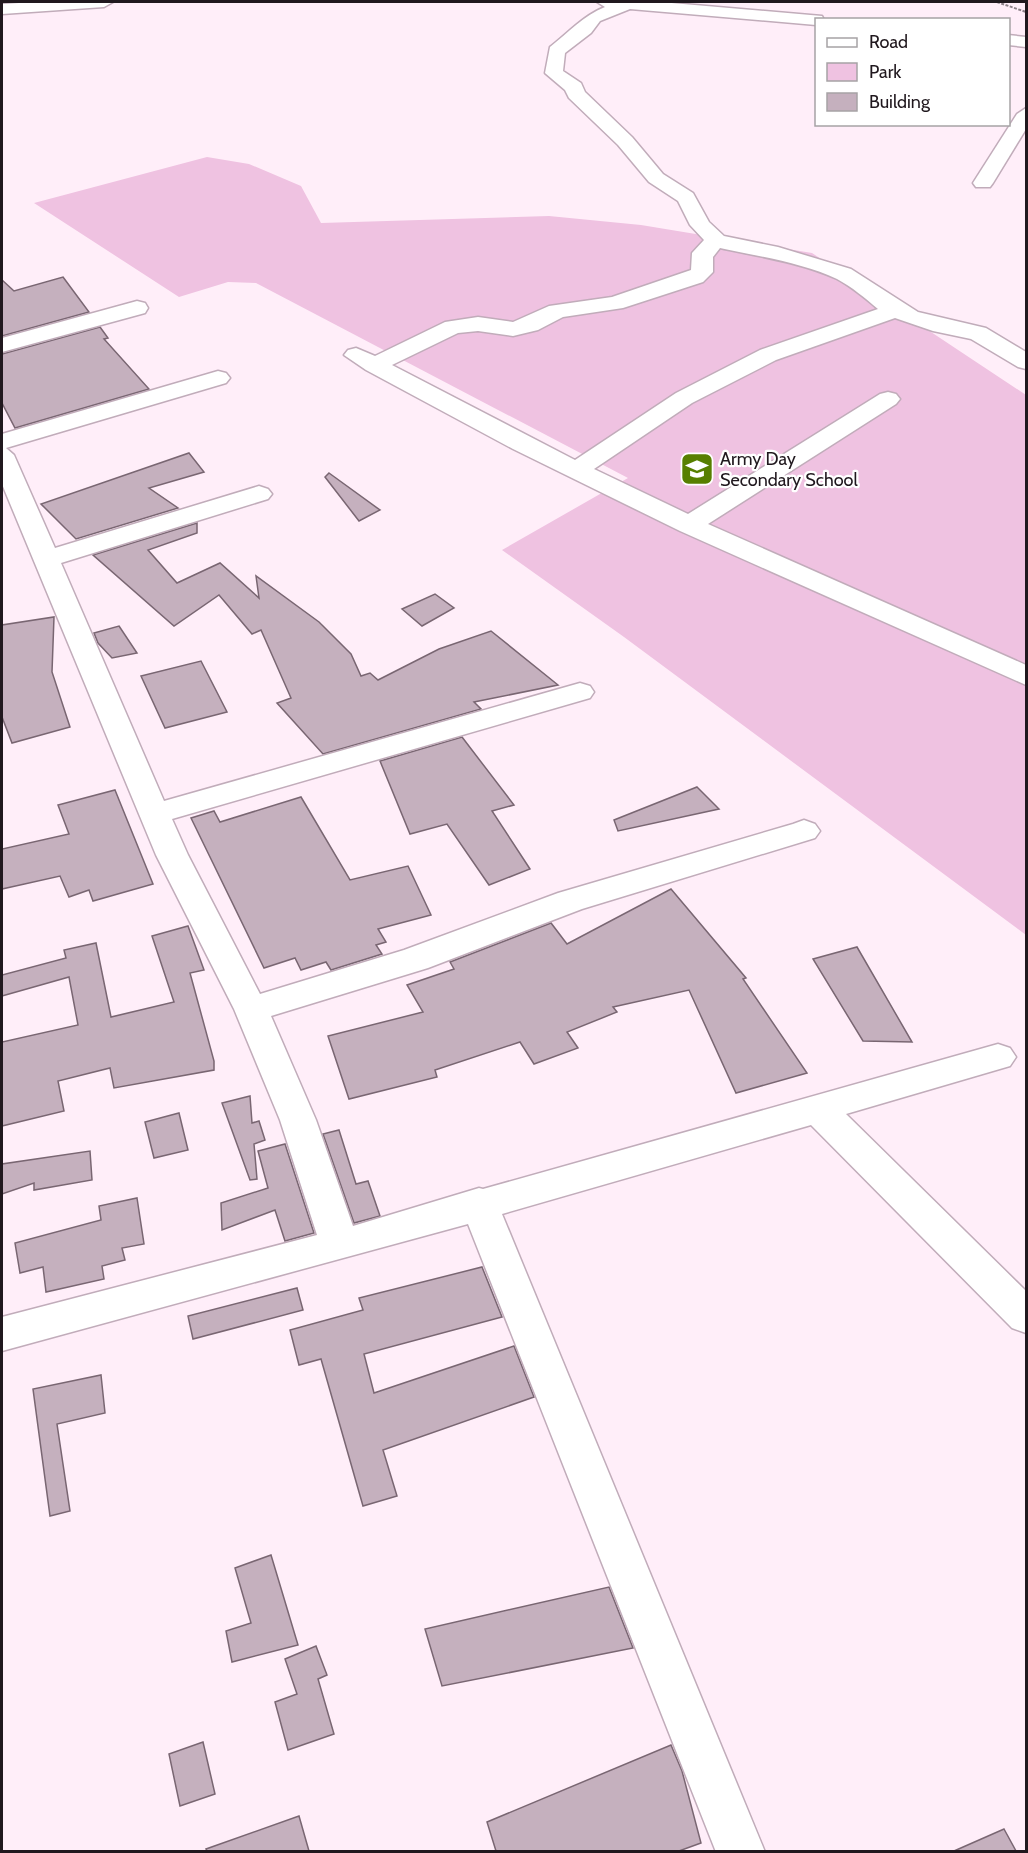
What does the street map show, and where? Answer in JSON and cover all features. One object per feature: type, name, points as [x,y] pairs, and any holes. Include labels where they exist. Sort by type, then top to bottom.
[{"type":"street","points":[[2,9],[104,2]]},
{"type":"street","points":[[598,2],[696,5],[815,20]]},
{"type":"street","points":[[628,4],[594,17],[585,29],[556,51],[554,73],[574,87],[576,94],[625,141],[656,178],[686,197],[700,225],[717,241],[770,252],[843,274],[896,309],[930,323],[978,333],[1026,362]]},
{"type":"street","points":[[1010,40],[1026,42]]},
{"type":"street","points":[[983,183],[1026,114]]},
{"type":"street","points":[[717,241],[707,246],[701,254],[702,272],[694,277],[615,303],[557,311],[531,325],[513,329],[478,324],[453,327],[365,360],[577,470],[689,525],[1026,676]]},
{"type":"street","points":[[2,345],[137,308]]},
{"type":"street","points":[[577,470],[684,398],[768,355],[896,309]]},
{"type":"street","points":[[2,442],[218,378]]},
{"type":"street","points":[[689,525],[888,399]]},
{"type":"street","points":[[2,455],[171,855],[251,1009],[298,1120],[340,1245]]},
{"type":"street","points":[[46,559],[259,495]]},
{"type":"street","points":[[154,814],[580,692]]},
{"type":"street","points":[[251,1009],[416,959],[570,901],[804,831]]},
{"type":"street","points":[[2,1334],[340,1245],[479,1203],[998,1057]]},
{"type":"street","points":[[817,1108],[1026,1316]]},
{"type":"street","points":[[479,1203],[741,1851]]},
{"type":"path","points":[[997,2],[1026,12]]},
{"type":"green space","points":[[207,157],[249,164],[301,186],[321,223],[549,216],[641,225],[812,253],[1026,395],[1026,935],[624,637],[502,550],[628,478],[256,283],[228,282],[179,297],[34,203]]},
{"type":"building","points":[[63,277],[89,312],[2,336],[2,280],[14,291]]},
{"type":"building","points":[[100,327],[108,338],[104,339],[149,389],[15,428],[2,403],[2,354]]},
{"type":"building","points":[[189,453],[204,472],[149,488],[178,508],[76,539],[41,504]]},
{"type":"building","points":[[329,473],[380,510],[359,521],[325,477]]},
{"type":"building","points":[[197,523],[197,533],[148,550],[177,583],[220,563],[259,598],[256,576],[319,622],[351,654],[361,676],[370,673],[378,680],[439,649],[491,631],[558,685],[474,702],[481,709],[323,754],[277,703],[291,698],[261,630],[252,634],[219,595],[174,626],[93,555]]},
{"type":"building","points":[[435,594],[454,608],[422,626],[402,609]]},
{"type":"building","points":[[54,617],[52,672],[70,727],[12,743],[2,717],[2,625]]},
{"type":"building","points":[[119,626],[137,653],[112,658],[98,643],[94,633]]},
{"type":"building","points":[[201,661],[227,712],[165,728],[141,676]]},
{"type":"building","points":[[462,737],[514,805],[492,811],[530,869],[489,885],[447,824],[410,834],[380,761]]},
{"type":"building","points":[[697,787],[719,809],[618,831],[614,820]]},
{"type":"building","points":[[115,790],[153,884],[93,901],[89,890],[69,897],[60,876],[2,889],[2,849],[69,834],[58,805]]},
{"type":"building","points":[[301,797],[350,880],[408,866],[431,915],[378,929],[386,942],[376,945],[382,954],[331,970],[326,962],[301,970],[295,958],[264,968],[191,818],[214,811],[220,822]]},
{"type":"building","points":[[671,889],[746,978],[743,979],[807,1073],[736,1093],[689,990],[613,1007],[617,1012],[567,1032],[578,1048],[534,1064],[520,1042],[435,1070],[437,1077],[349,1099],[328,1036],[423,1012],[407,985],[454,969],[450,962],[551,923],[567,944]]},
{"type":"building","points":[[188,926],[204,970],[190,973],[214,1061],[214,1070],[114,1088],[110,1068],[58,1081],[64,1111],[2,1126],[2,1042],[78,1025],[69,977],[2,996],[2,975],[66,958],[64,950],[96,943],[111,1017],[174,1002],[152,936]]},
{"type":"building","points":[[857,947],[912,1042],[863,1041],[813,959]]},
{"type":"building","points":[[250,1096],[252,1123],[259,1121],[265,1140],[254,1144],[257,1179],[250,1180],[222,1103]]},
{"type":"building","points":[[179,1113],[188,1150],[154,1158],[145,1122]]},
{"type":"building","points":[[339,1130],[356,1184],[368,1181],[380,1216],[354,1223],[323,1134]]},
{"type":"building","points":[[285,1144],[314,1233],[285,1241],[275,1210],[222,1230],[221,1203],[268,1188],[258,1151]]},
{"type":"building","points":[[90,1151],[92,1180],[34,1190],[34,1183],[2,1194],[2,1164]]},
{"type":"building","points":[[137,1198],[144,1244],[122,1248],[125,1260],[102,1266],[104,1279],[46,1292],[43,1267],[20,1273],[15,1243],[101,1220],[99,1206]]},
{"type":"building","points":[[482,1267],[502,1317],[364,1354],[374,1393],[514,1346],[534,1397],[383,1450],[397,1496],[363,1506],[321,1359],[299,1365],[290,1330],[363,1310],[359,1298]]},
{"type":"building","points":[[297,1288],[303,1310],[193,1339],[188,1316]]},
{"type":"building","points":[[101,1375],[105,1413],[57,1424],[70,1511],[50,1516],[33,1389]]},
{"type":"building","points":[[271,1555],[298,1645],[232,1662],[226,1631],[251,1623],[235,1568]]},
{"type":"building","points":[[609,1587],[633,1648],[442,1686],[425,1629]]},
{"type":"building","points":[[316,1646],[327,1675],[318,1679],[334,1734],[288,1750],[275,1702],[297,1694],[285,1659]]},
{"type":"building","points":[[203,1742],[215,1794],[180,1806],[169,1754]]},
{"type":"building","points":[[671,1745],[682,1771],[701,1843],[679,1851],[496,1851],[487,1822]]},
{"type":"building","points":[[299,1816],[309,1851],[207,1851],[206,1849]]},
{"type":"building","points":[[1004,1829],[1016,1851],[954,1851]]},
{"type":"place","name":"Army Day Secondary School","points":[[697,469]]}]
